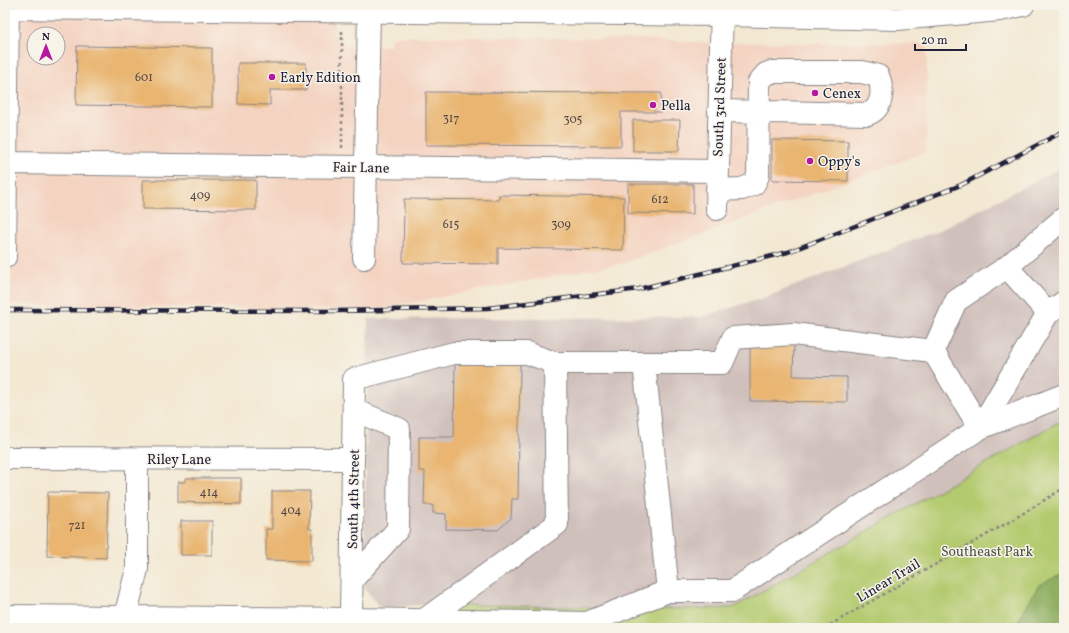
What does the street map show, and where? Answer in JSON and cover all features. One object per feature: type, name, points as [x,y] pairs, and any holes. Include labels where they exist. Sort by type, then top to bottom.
[{"type":"main road","points":[[5,257],[7,7],[342,12],[722,10],[897,19],[1000,10],[1023,5]]},
{"type":"main road","name":"South 3rd Street","points":[[717,190],[722,10]]},
{"type":"main road","points":[[364,258],[369,12]]},
{"type":"main road","name":"Fair Lane","points":[[6,163],[342,167],[717,190],[742,189],[754,184],[758,176],[758,112],[760,82],[766,74],[771,72],[871,73],[878,76],[882,83],[879,106],[868,114],[758,112]]},
{"type":"main road","points":[[719,111],[758,112]]},
{"type":"main road","points":[[933,351],[956,302],[1007,267],[1064,218]]},
{"type":"main road","points":[[980,428],[1056,307],[1007,267]]},
{"type":"main road","points":[[424,620],[557,524],[556,363],[722,363],[732,338],[793,334],[933,351]]},
{"type":"main road","points":[[933,351],[980,428]]},
{"type":"main road","name":"South 4th Street","points":[[351,619],[354,379],[454,353],[527,353],[556,363]]},
{"type":"main road","points":[[644,363],[668,591]]},
{"type":"main road","points":[[5,616],[125,617],[179,622],[242,623],[351,619],[587,623],[668,591],[732,591],[980,428],[1064,395]]},
{"type":"main road","points":[[352,580],[398,529],[399,429],[354,410]]},
{"type":"main road","name":"Riley Lane","points":[[5,458],[353,459]]},
{"type":"main road","points":[[125,617],[137,569],[137,458]]},
{"type":"path","points":[[342,12],[342,167]]},
{"type":"path","name":"Linear Trail","points":[[826,628],[1014,519],[1064,488]]},
{"type":"shaded area","points":[[5,5],[335,5],[334,35],[348,46],[390,46],[392,37],[400,36],[633,39],[691,42],[927,44],[926,152],[624,263],[372,310],[5,304]]},
{"type":"shaded area","points":[[1064,166],[1064,419],[733,608],[661,609],[433,604],[380,608],[364,587],[368,319],[701,317],[766,297],[942,229]]},
{"type":"green space","name":"Southeast Park","points":[[1064,419],[1064,628],[432,628],[433,604],[661,609],[733,608]]},
{"type":"green space","points":[[1064,573],[1064,628],[1014,628],[1039,585]]},
{"type":"building","points":[[77,46],[212,48],[212,107],[76,105]]},
{"type":"building","name":"Early Edition","points":[[238,63],[306,63],[306,90],[270,90],[270,105],[238,104]]},
{"type":"building","points":[[426,92],[661,93],[661,112],[621,112],[621,146],[426,145]]},
{"type":"building","points":[[633,120],[680,120],[679,151],[633,151]]},
{"type":"building","name":"Oppy's","points":[[772,140],[848,141],[848,181],[772,180]]},
{"type":"building","points":[[143,180],[256,180],[256,210],[143,209]]},
{"type":"building","points":[[628,184],[693,184],[693,214],[628,213]]},
{"type":"building","points":[[499,195],[624,197],[623,250],[498,248],[498,264],[403,263],[404,199],[499,200]]},
{"type":"building","points":[[750,344],[794,344],[793,376],[847,377],[847,402],[750,401]]},
{"type":"building","points":[[455,363],[520,364],[518,499],[512,499],[511,518],[498,530],[446,529],[446,514],[433,513],[433,505],[424,505],[425,471],[419,471],[419,437],[454,437]]},
{"type":"building","points":[[186,478],[241,478],[241,504],[178,502],[178,482],[186,482]]},
{"type":"building","points":[[272,491],[310,491],[309,529],[312,529],[312,561],[266,560],[266,529],[272,529]]},
{"type":"building","points":[[48,492],[108,493],[106,558],[47,556]]},
{"type":"building","points":[[181,521],[212,521],[212,555],[181,555]]},
{"type":"railway","points":[[5,310],[337,311],[488,308],[639,289],[788,252],[961,185],[1064,131]]},
{"type":"place","name":"Early Edition","points":[[272,77]]},
{"type":"place","name":"Cenex","points":[[815,93]]},
{"type":"place","name":"Pella","points":[[653,105]]},
{"type":"place","name":"Oppy's","points":[[810,161]]}]
